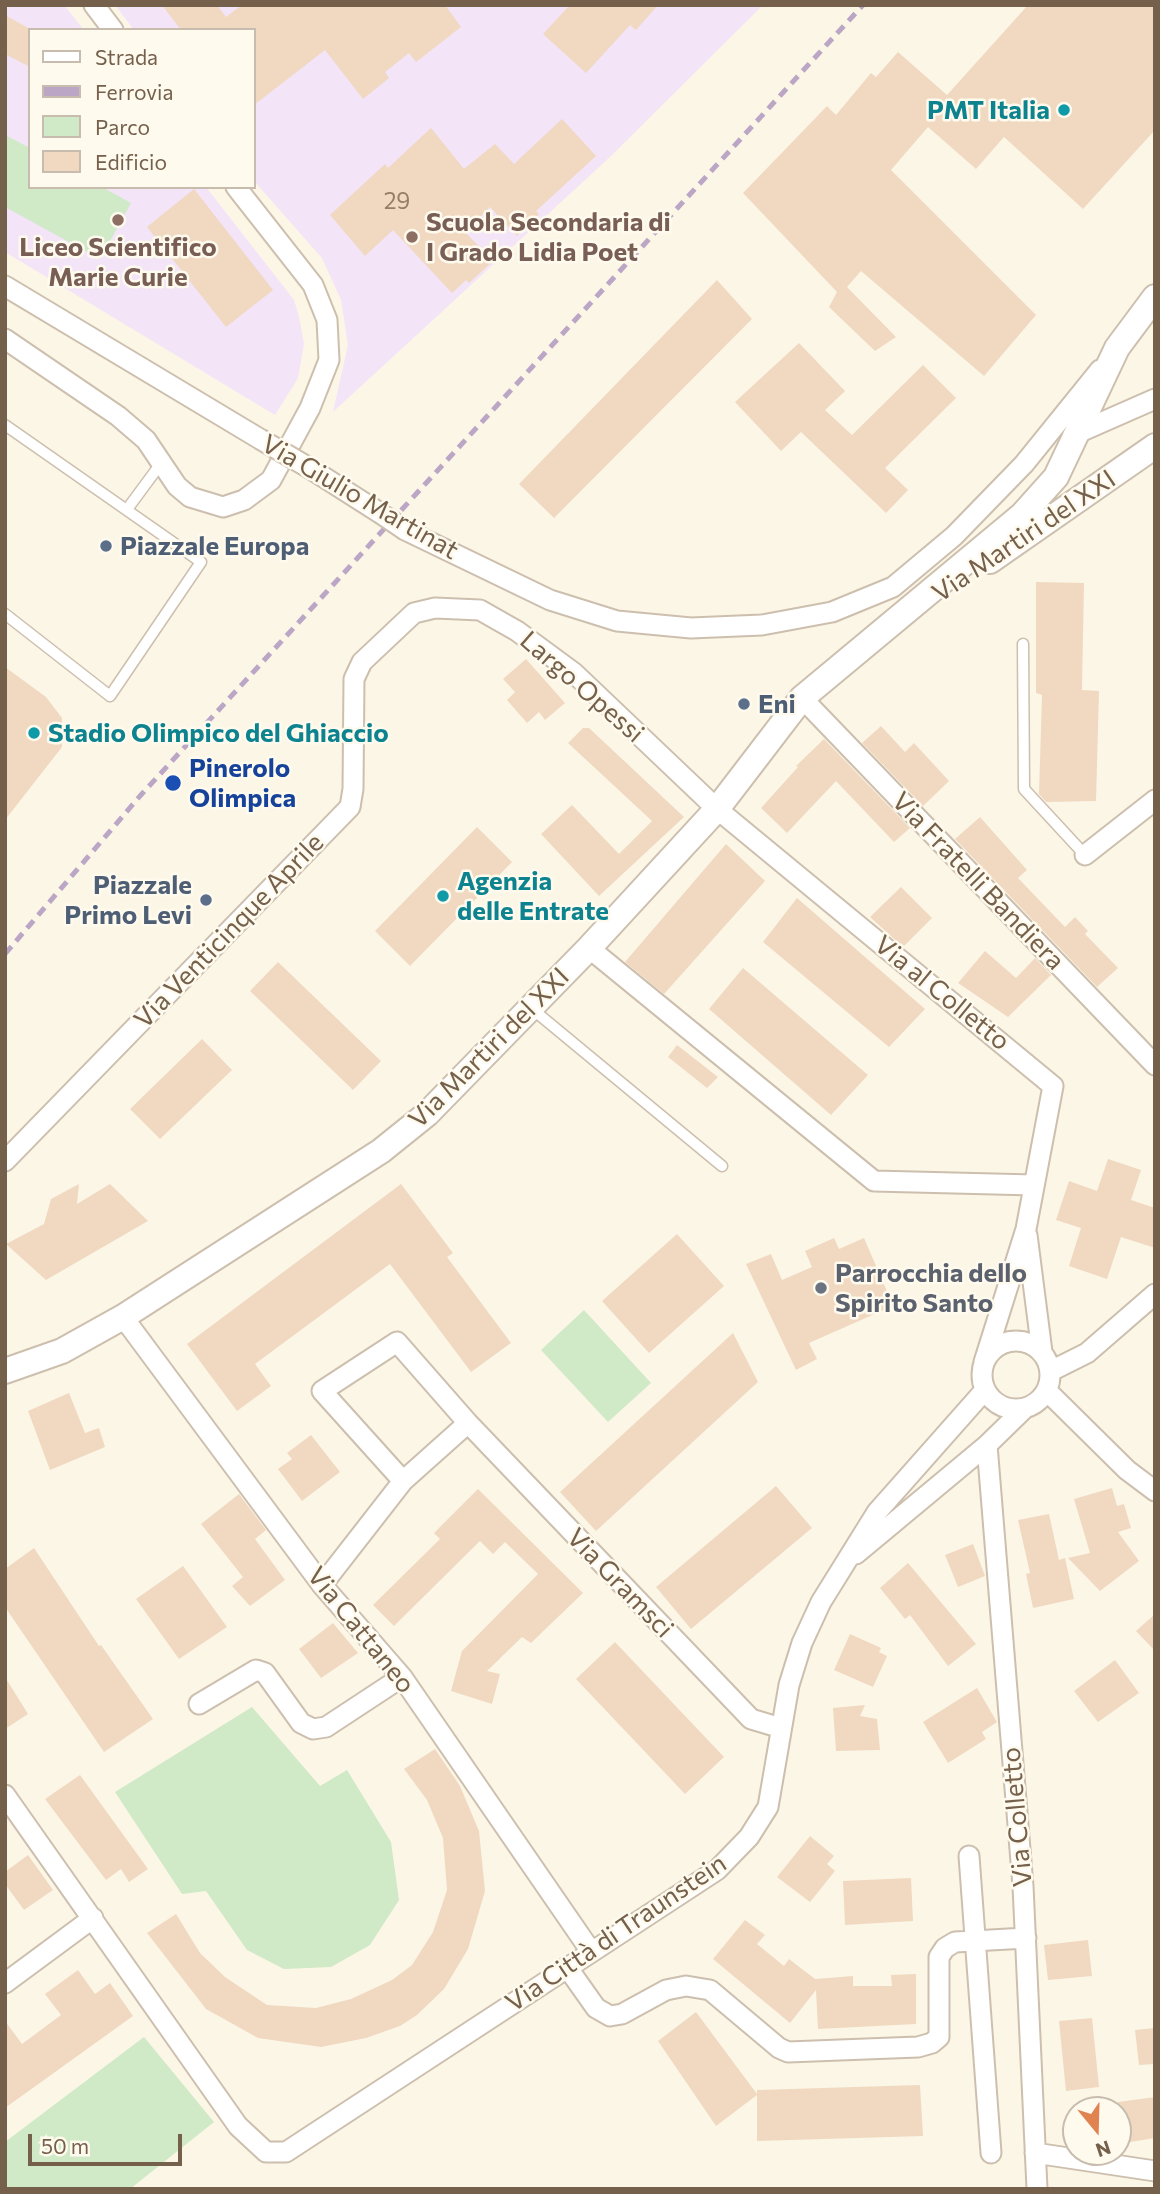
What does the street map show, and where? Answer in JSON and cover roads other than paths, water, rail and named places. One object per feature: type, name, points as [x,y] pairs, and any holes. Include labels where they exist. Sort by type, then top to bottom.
[{"type":"street","points":[[94,5],[111,28]]},
{"type":"street","points":[[5,339],[118,415],[146,440],[177,486],[190,497],[223,507],[244,500],[271,480],[310,408],[329,360],[327,320],[313,285],[238,189]]},
{"type":"street","name":"Via Giulio Martinat","points":[[5,286],[311,469],[405,530],[550,600],[617,621],[691,628],[762,625],[832,612],[893,587],[954,536],[1024,464]]},
{"type":"street","name":"Via Martiri del XXI","points":[[1024,464],[1155,297]]},
{"type":"street","name":"Via Martiri del XXI","points":[[5,1371],[62,1351],[123,1317],[381,1151],[427,1114],[589,948],[717,809],[802,698],[1022,515],[1056,477],[1081,430],[1117,348]]},
{"type":"street","points":[[1024,464],[1081,430],[1155,399]]},
{"type":"street","name":"Via Martiri del XXI","points":[[892,624],[1014,545],[1155,446]]},
{"type":"street","name":"Largo Opessi","points":[[362,662],[414,613],[435,608],[480,610],[517,631],[574,673],[717,809]]},
{"type":"street","name":"Via Venticinque Aprile","points":[[5,1161],[350,807],[353,789],[354,679],[362,662]]},
{"type":"street","name":"Via Fratelli Bandiera","points":[[802,698],[1155,1065]]},
{"type":"street","points":[[1085,855],[1155,800]]},
{"type":"street","name":"Via al Colletto","points":[[717,809],[1048,1079],[1054,1094],[1026,1229],[985,1362]]},
{"type":"street","points":[[589,948],[874,1181],[1034,1185]]},
{"type":"street","name":"Via al Colletto","points":[[1026,1229],[1042,1352]]},
{"type":"street","points":[[1155,1294],[1087,1353],[1049,1381],[1034,1404],[1016,1409],[998,1404],[985,1390],[982,1376],[985,1362],[997,1347],[1015,1341],[1025,1342],[1042,1352],[1049,1381],[1127,1470],[1155,1491]]},
{"type":"street","name":"Via Cattaneo","points":[[123,1317],[322,1584],[402,1677],[590,1950]]},
{"type":"street","name":"Via Gramsci","points":[[403,1481],[322,1391],[397,1342],[468,1423],[751,1719],[780,1728]]},
{"type":"street","name":"Via Città di Traunstein","points":[[5,1795],[238,2126],[266,2152],[286,2152],[590,1950],[717,1870],[749,1837],[768,1807],[780,1728],[802,1643],[842,1566],[877,1512],[985,1390]]},
{"type":"street","name":"Via Città di Traunstein","points":[[842,1566],[987,1445],[1025,1408]]},
{"type":"street","points":[[322,1584],[403,1481],[468,1423]]},
{"type":"street","name":"Via Colletto","points":[[987,1445],[1026,1938],[1037,2189]]},
{"type":"street","points":[[199,1704],[256,1671],[265,1673],[301,1723],[313,1729],[326,1727],[402,1677]]},
{"type":"street","points":[[969,1856],[991,2153]]},
{"type":"street","points":[[5,1983],[93,1918]]},
{"type":"street","points":[[567,1967],[596,2008],[610,2016],[622,2014],[666,1990],[685,1986],[710,1990],[779,2048],[788,2052],[918,2047],[932,2043],[939,2037],[939,1957],[945,1948],[955,1942],[1026,1938]]},
{"type":"street","points":[[1035,2153],[1155,2171]]},
{"type":"lane","points":[[5,425],[128,508],[201,562],[110,696],[5,614]]},
{"type":"lane","points":[[128,508],[162,461]]},
{"type":"lane","points":[[1023,643],[1024,789],[1085,855]]},
{"type":"lane","points":[[531,1008],[722,1166]]},
{"type":"railway","points":[[5,954],[140,796],[863,5]]},
{"type":"place","name":"PMT Italia","points":[[1064,110]]},
{"type":"place","name":"Liceo Scientifico Marie Curie","points":[[118,220]]},
{"type":"place","name":"Scuola Secondaria di I Grado Lidia Poet","points":[[412,237]]},
{"type":"place","name":"Piazzale Europa","points":[[106,546]]},
{"type":"place","name":"Eni","points":[[744,704]]},
{"type":"place","name":"Stadio Olimpico del Ghiaccio","points":[[34,733]]},
{"type":"place","name":"Pinerolo Olimpica","points":[[173,783]]},
{"type":"place","name":"Agenzia delle Entrate","points":[[443,896]]},
{"type":"place","name":"Piazzale Primo Levi","points":[[206,900]]},
{"type":"place","name":"Parrocchia dello Spirito Santo","points":[[821,1288]]}]
